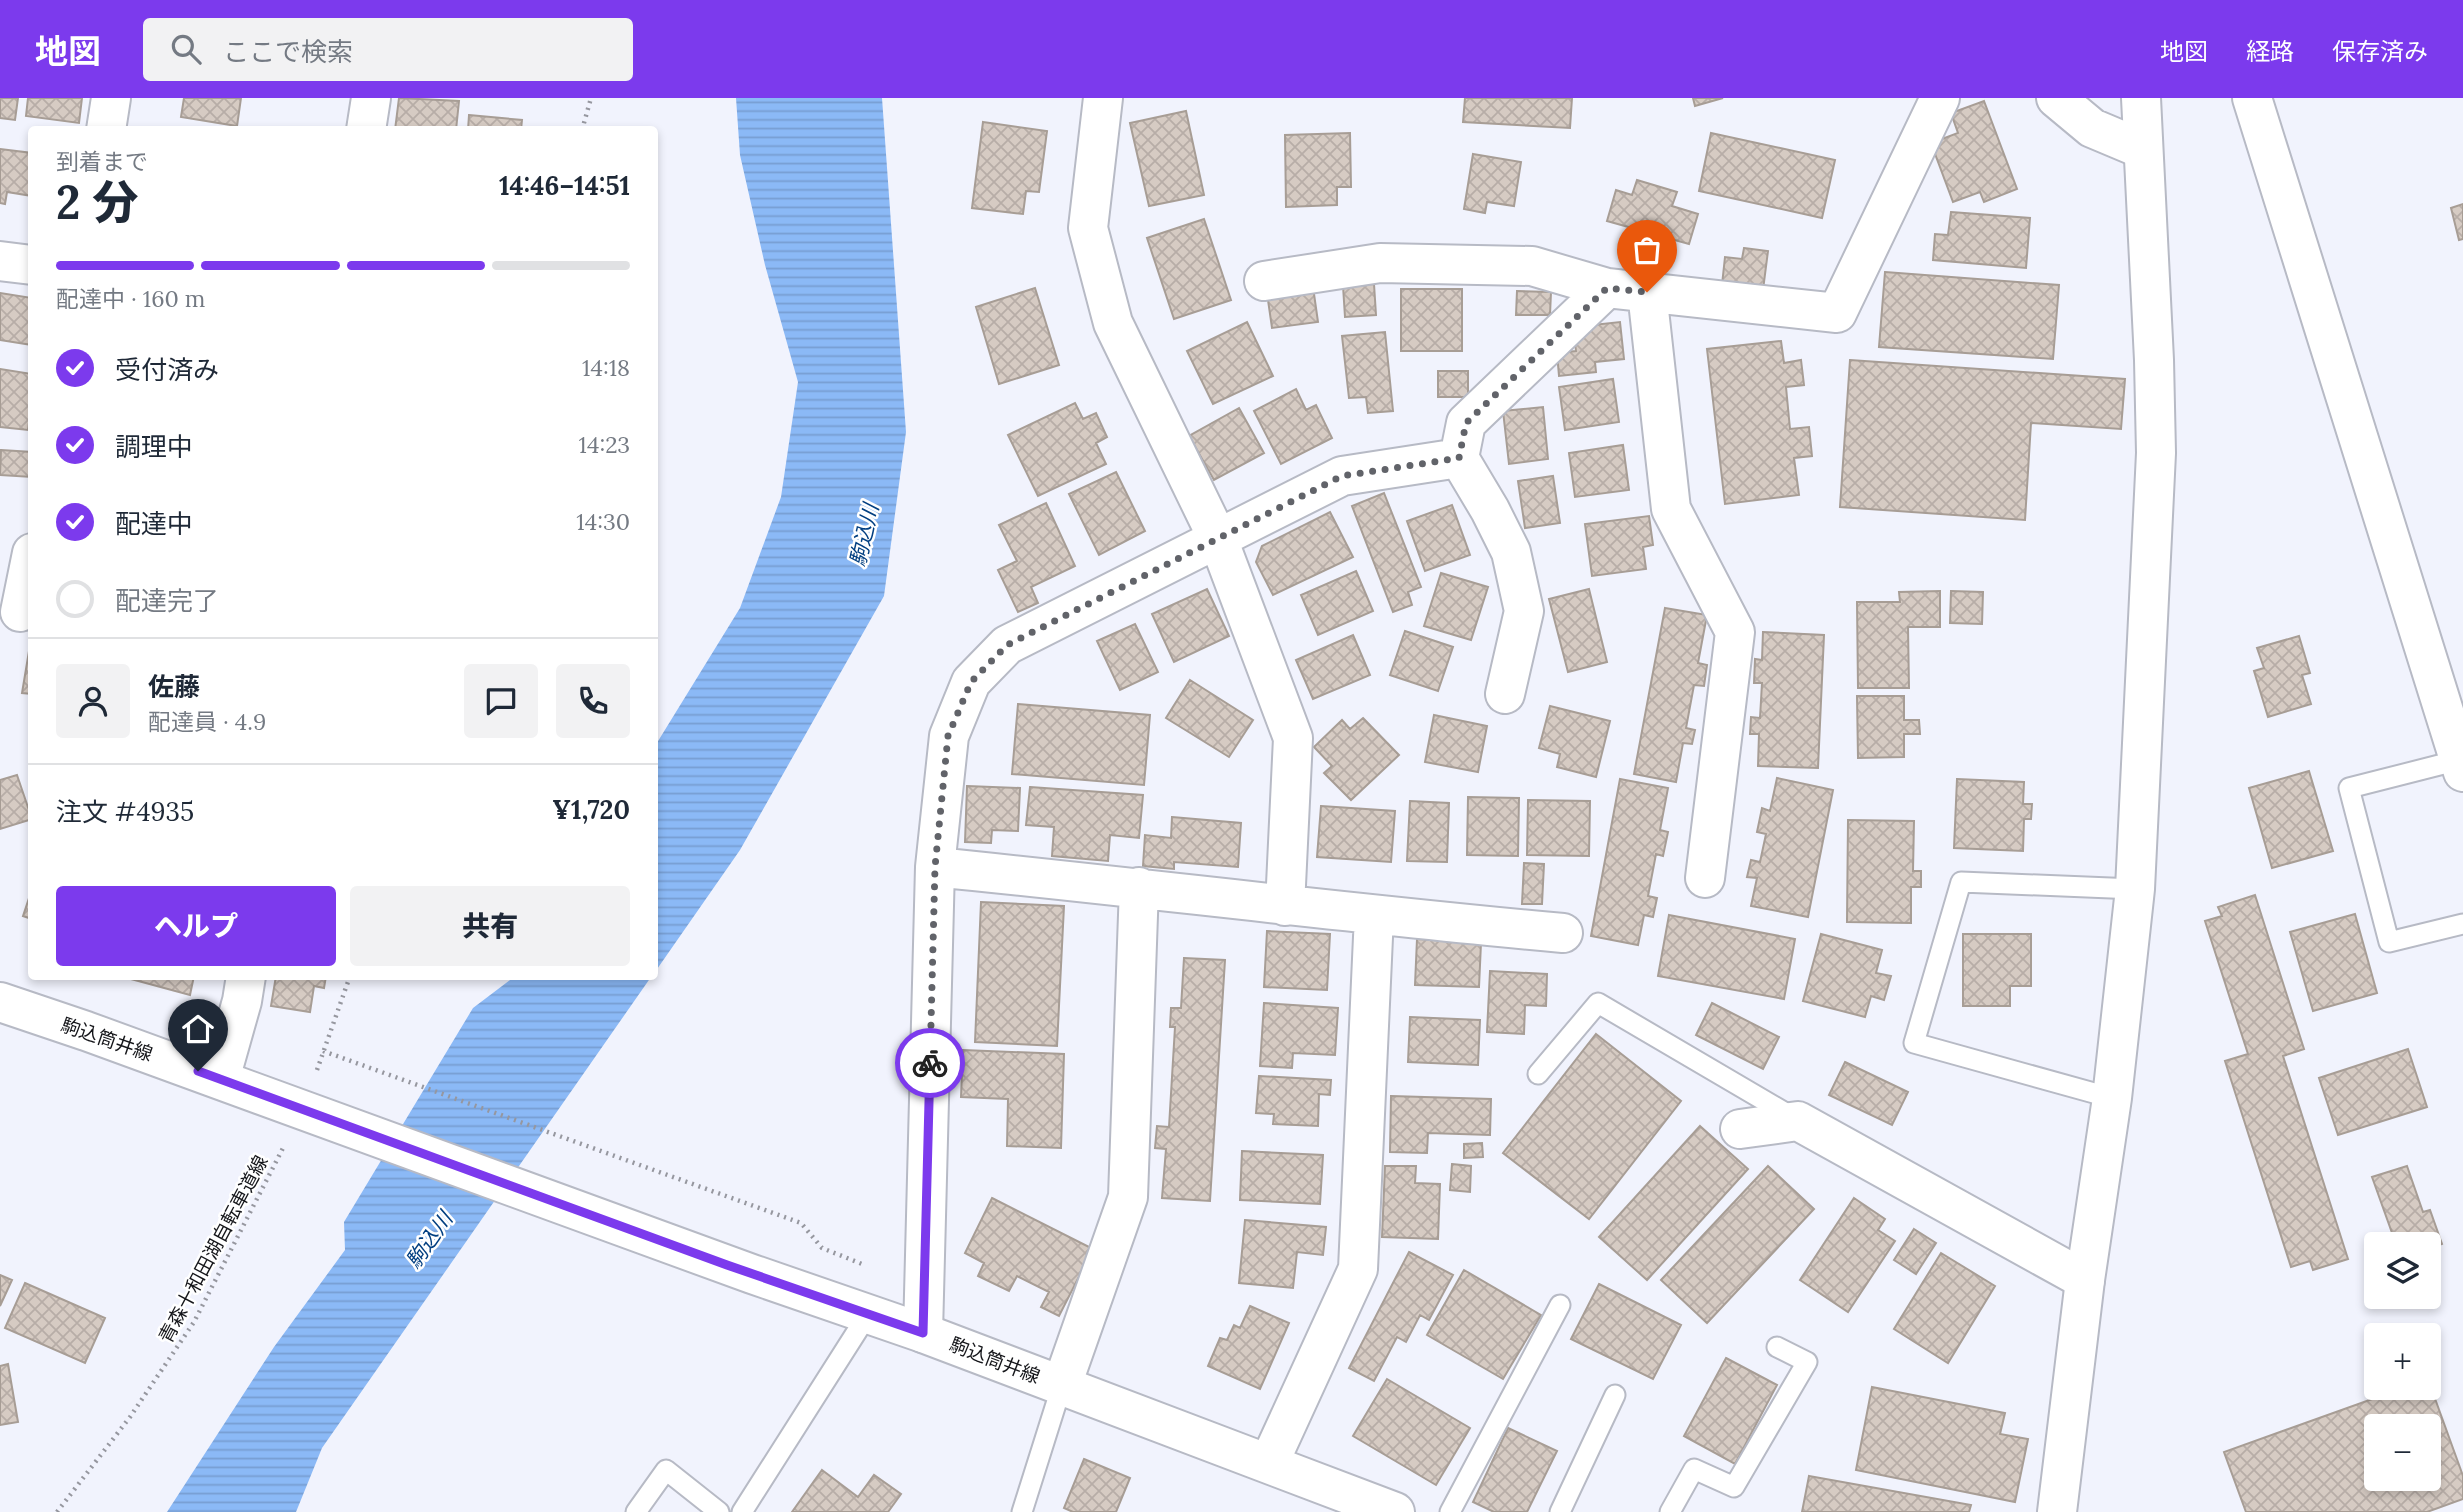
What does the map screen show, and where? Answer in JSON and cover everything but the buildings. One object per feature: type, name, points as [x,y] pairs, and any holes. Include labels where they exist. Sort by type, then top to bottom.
[{"type":"street","points":[[107,126],[111,98]]},
{"type":"street","points":[[367,126],[371,98]]},
{"type":"street","points":[[1103,98],[1088,228],[1113,323],[1218,539],[1293,738],[1285,906]]},
{"type":"street","points":[[1264,281],[1380,263],[1518,265],[1532,266],[1607,288],[1837,313],[1940,98]]},
{"type":"street","points":[[2056,98],[2092,128],[2142,149]]},
{"type":"street","points":[[2057,1512],[2085,1280],[2112,1098],[2135,889],[2156,453],[2141,98]]},
{"type":"street","points":[[2252,98],[2461,766]]},
{"type":"street","points":[[0,261],[28,264]]},
{"type":"street","points":[[1505,694],[1524,611],[1511,552],[1459,458],[1466,423],[1607,288]]},
{"type":"street","points":[[1647,292],[1671,509],[1735,632],[1705,878]]},
{"type":"street","points":[[923,1333],[935,867],[948,736],[971,682],[1007,645],[1342,476],[1459,458]]},
{"type":"street","points":[[20,612],[28,573]]},
{"type":"street","points":[[935,867],[1139,887],[1285,906],[1563,933]]},
{"type":"street","points":[[1062,1385],[1128,1197],[1139,887]]},
{"type":"street","points":[[1269,1463],[1358,1269],[1374,915]]},
{"type":"street","points":[[220,1079],[245,980]]},
{"type":"street","name":"駒込筒井線","points":[[0,1002],[220,1079],[752,1274],[923,1333],[1395,1512]]},
{"type":"street","points":[[1740,1129],[1798,1121],[2085,1280]]},
{"type":"lane","points":[[2461,766],[2349,788],[2389,942],[2463,924]]},
{"type":"lane","points":[[2112,1098],[1914,1043],[1961,882],[2135,889]]},
{"type":"lane","points":[[1538,1074],[1598,1003],[1798,1121]]},
{"type":"lane","points":[[1450,1512],[1560,1305]]},
{"type":"lane","points":[[742,1512],[868,1314]]},
{"type":"lane","points":[[1671,1512],[1694,1469],[1734,1487],[1807,1362],[1777,1348]]},
{"type":"lane","points":[[1022,1512],[1062,1385]]},
{"type":"lane","points":[[1560,1512],[1615,1395]]},
{"type":"lane","points":[[636,1512],[666,1470],[719,1512]]},
{"type":"path","points":[[583,126],[590,98]]},
{"type":"path","name":"青森十和田湖自転車道線","points":[[57,1512],[130,1417],[194,1322],[309,1113],[323,1051],[349,980]]},
{"type":"path","points":[[323,1051],[801,1223],[822,1248],[924,1289]]},
{"type":"water","name":"駒込川","points":[[736,98],[882,98],[906,432],[884,596],[740,850],[658,968],[658,741],[740,608],[781,497],[798,382],[765,265],[740,155]]},
{"type":"water","name":"駒込川","points":[[510,980],[649,980],[322,1448],[296,1512],[167,1512],[274,1347],[345,1250],[344,1222],[473,1008]]},
{"type":"way so far","points":[[930,1063],[935,867],[948,736],[971,682],[1007,645],[1342,476],[1459,458],[1466,423],[1607,288],[1647,292]]},
{"type":"route","points":[[198,1071],[727,1265],[923,1333],[930,1063]]}]
